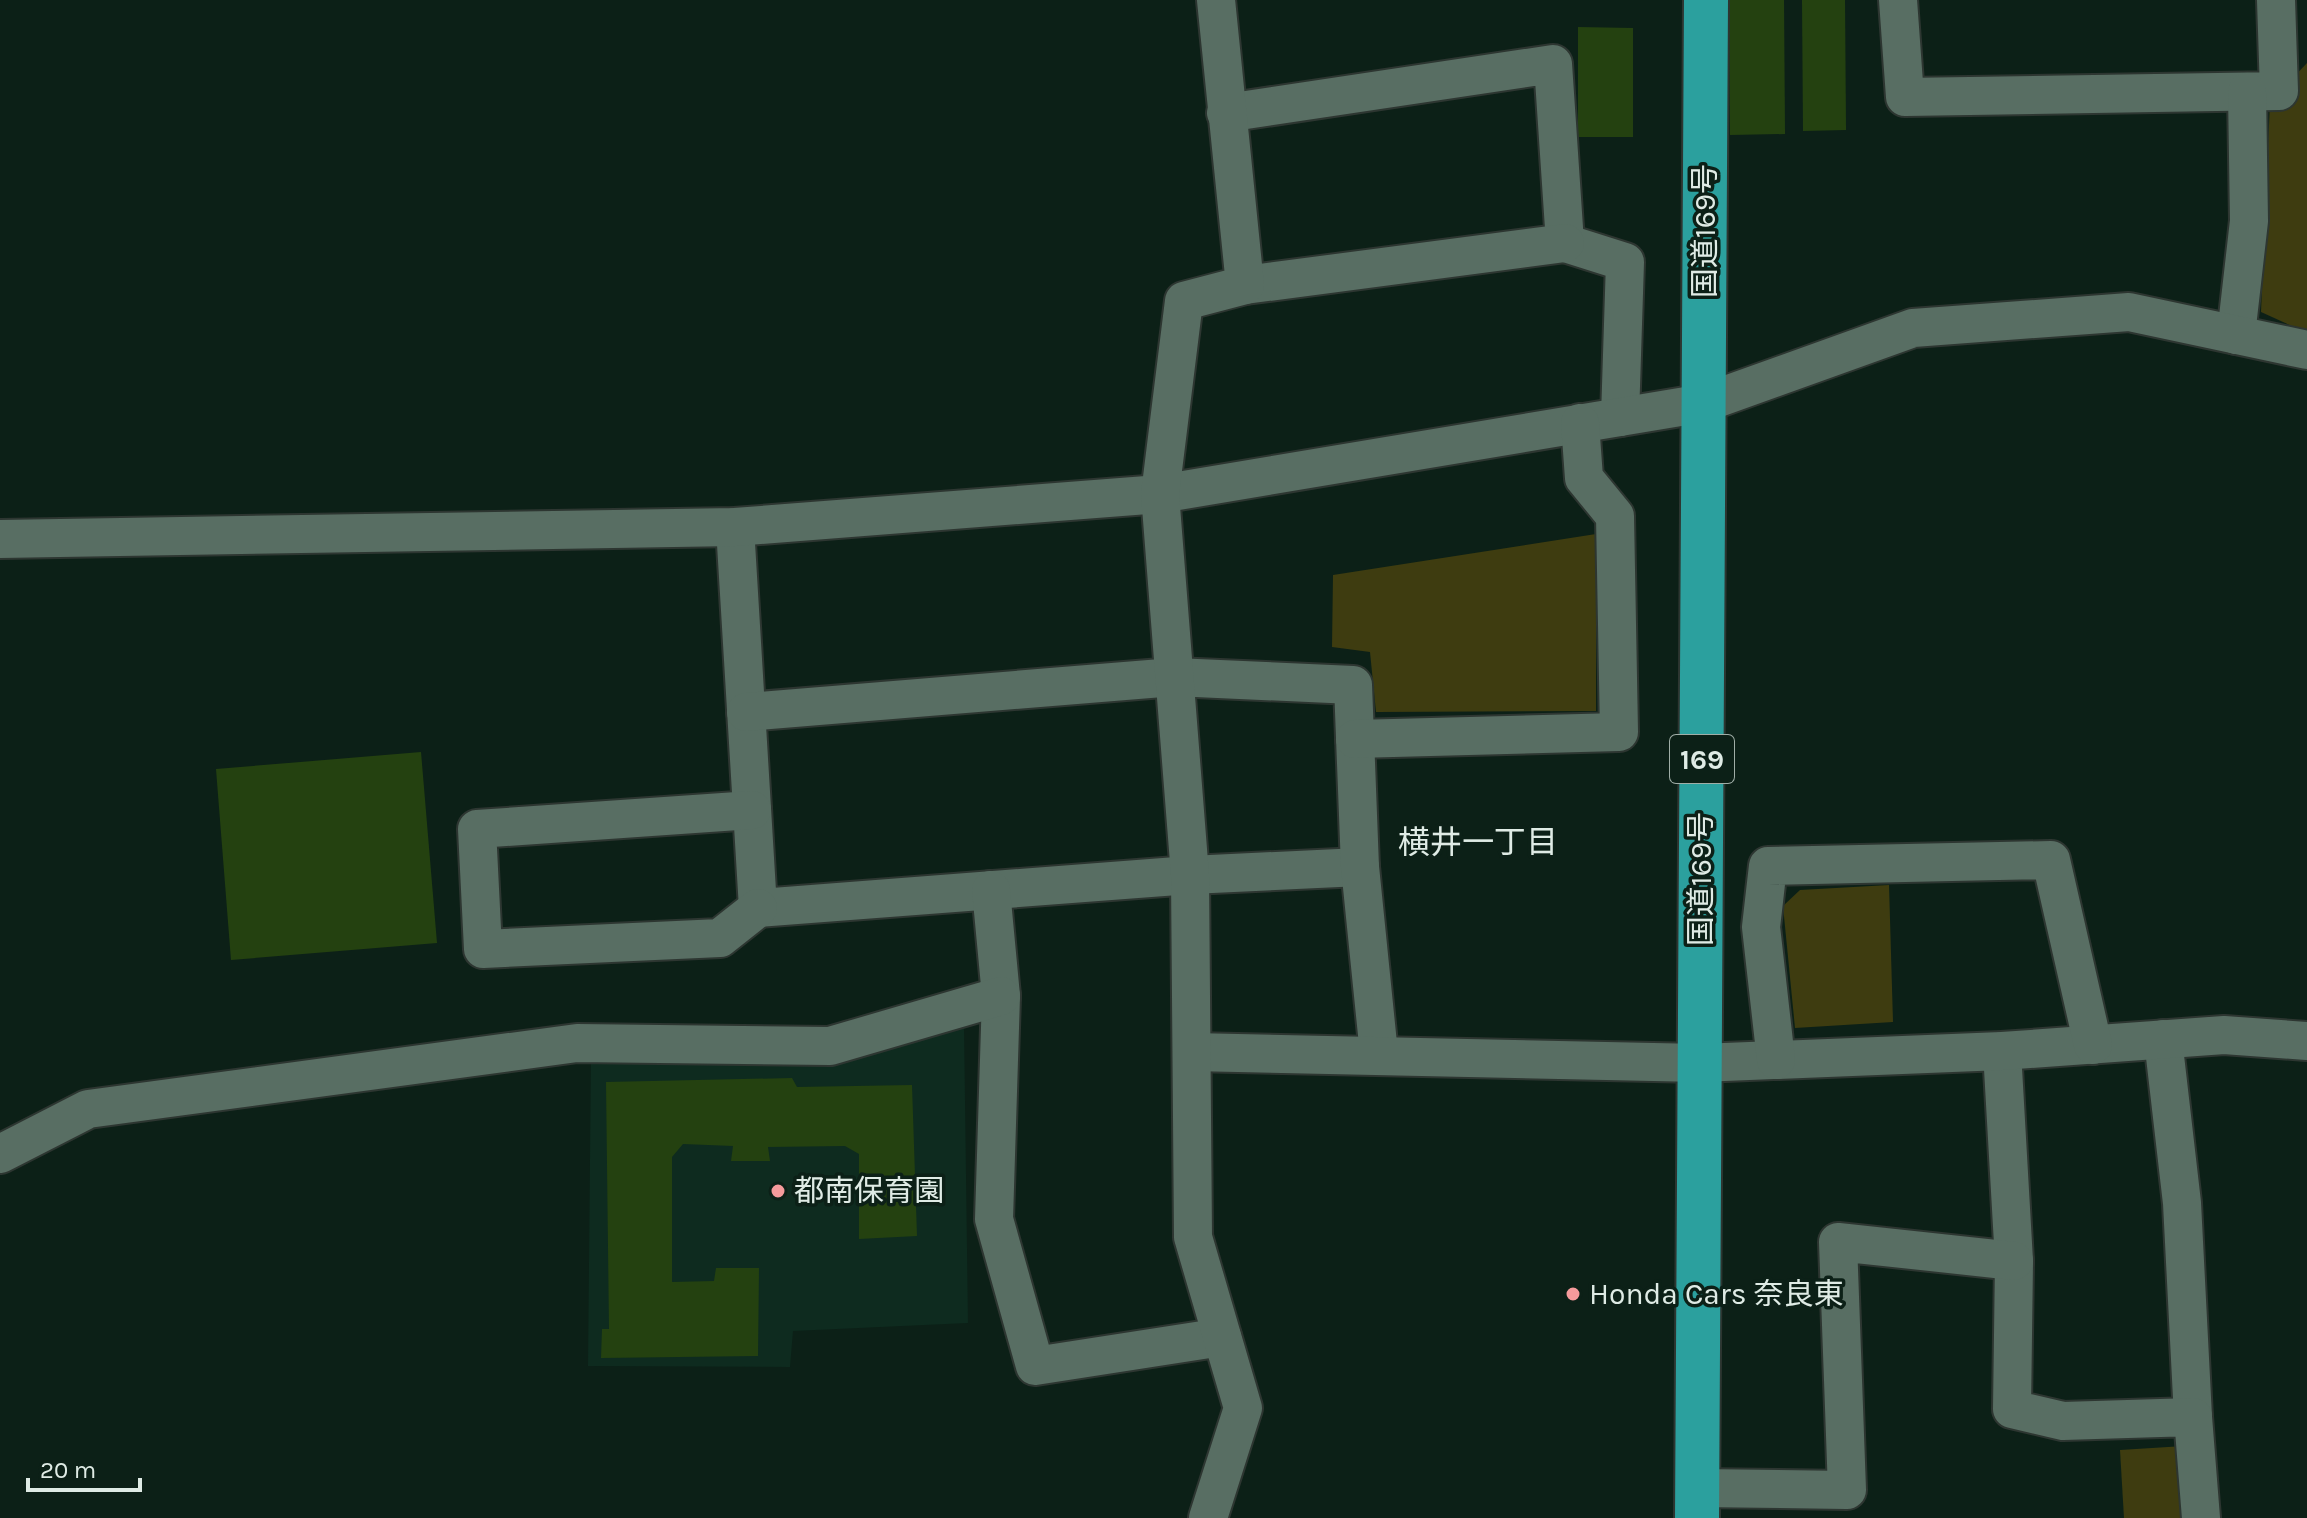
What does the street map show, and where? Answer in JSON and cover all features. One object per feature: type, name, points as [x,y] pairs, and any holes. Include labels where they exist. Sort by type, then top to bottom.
[{"type":"highway","name":"国道169号","points":[[1697,1503],[1706,0]]},
{"type":"street","points":[[1216,0],[1245,285]]},
{"type":"street","points":[[1898,0],[1905,97],[2279,91],[2276,0]]},
{"type":"street","points":[[1226,113],[1553,64],[1565,243]]},
{"type":"street","points":[[2236,335],[2249,221],[2247,92]]},
{"type":"street","points":[[1208,1518],[1243,1408],[1193,1237],[1190,875],[1160,494],[1184,301],[1245,285],[1565,243],[1625,262],[1620,417]]},
{"type":"street","points":[[0,539],[735,527],[1160,494],[1704,403],[1913,328],[2129,312],[2307,350]]},
{"type":"street","points":[[1355,739],[1619,732],[1615,516],[1584,478],[1580,423]]},
{"type":"street","points":[[735,527],[758,908]]},
{"type":"street","points":[[746,712],[1174,677],[1353,685],[1360,867],[1379,1054]]},
{"type":"street","points":[[752,810],[477,829],[483,949],[720,938],[758,908],[1190,875],[1360,867]]},
{"type":"street","points":[[1776,1060],[1761,927],[1768,866],[2051,860],[2093,1045]]},
{"type":"street","points":[[991,890],[1001,996],[994,1219],[1035,1366],[1222,1337]]},
{"type":"street","points":[[0,1154],[88,1109],[577,1043],[830,1046],[1001,996]]},
{"type":"street","points":[[1192,1052],[1700,1063],[2002,1051],[2224,1035],[2307,1041]]},
{"type":"street","points":[[2163,1039],[2182,1203],[2201,1518]]},
{"type":"street","points":[[2002,1051],[2014,1261],[2012,1409],[2063,1421],[2193,1417]]},
{"type":"street","points":[[1697,1503],[1847,1490],[1838,1242],[2014,1261]]},
{"type":"shaded area","points":[[2307,63],[2307,333],[2261,312],[2270,102]]},
{"type":"shaded area","points":[[1596,534],[1596,711],[1376,712],[1370,652],[1332,647],[1333,575]]},
{"type":"shaded area","points":[[1889,885],[1893,1022],[1795,1028],[1783,906],[1800,890]]},
{"type":"shaded area","name":"都南保育園","points":[[964,1026],[968,1323],[793,1331],[790,1367],[588,1366],[591,1056]]},
{"type":"shaded area","points":[[2184,1446],[2184,1518],[2124,1518],[2120,1450]]},
{"type":"building","points":[[1729,0],[1784,0],[1785,134],[1730,135]]},
{"type":"building","points":[[1802,0],[1845,0],[1846,130],[1803,131]]},
{"type":"building","points":[[1578,27],[1633,28],[1633,137],[1578,137]]},
{"type":"building","points":[[421,752],[437,943],[231,960],[216,769]]},
{"type":"building","points":[[792,1078],[797,1087],[912,1085],[917,1236],[859,1239],[859,1154],[845,1146],[768,1147],[770,1161],[731,1161],[733,1146],[683,1144],[672,1157],[672,1282],[714,1281],[716,1268],[759,1268],[758,1356],[601,1358],[602,1329],[609,1329],[606,1082]]},
{"type":"place","name":"都南保育園","points":[[778,1191]]},
{"type":"place","name":"Honda Cars 奈良東","points":[[1573,1294]]},
{"type":"district","name":"横井一丁目","points":[[1478,842]]}]
